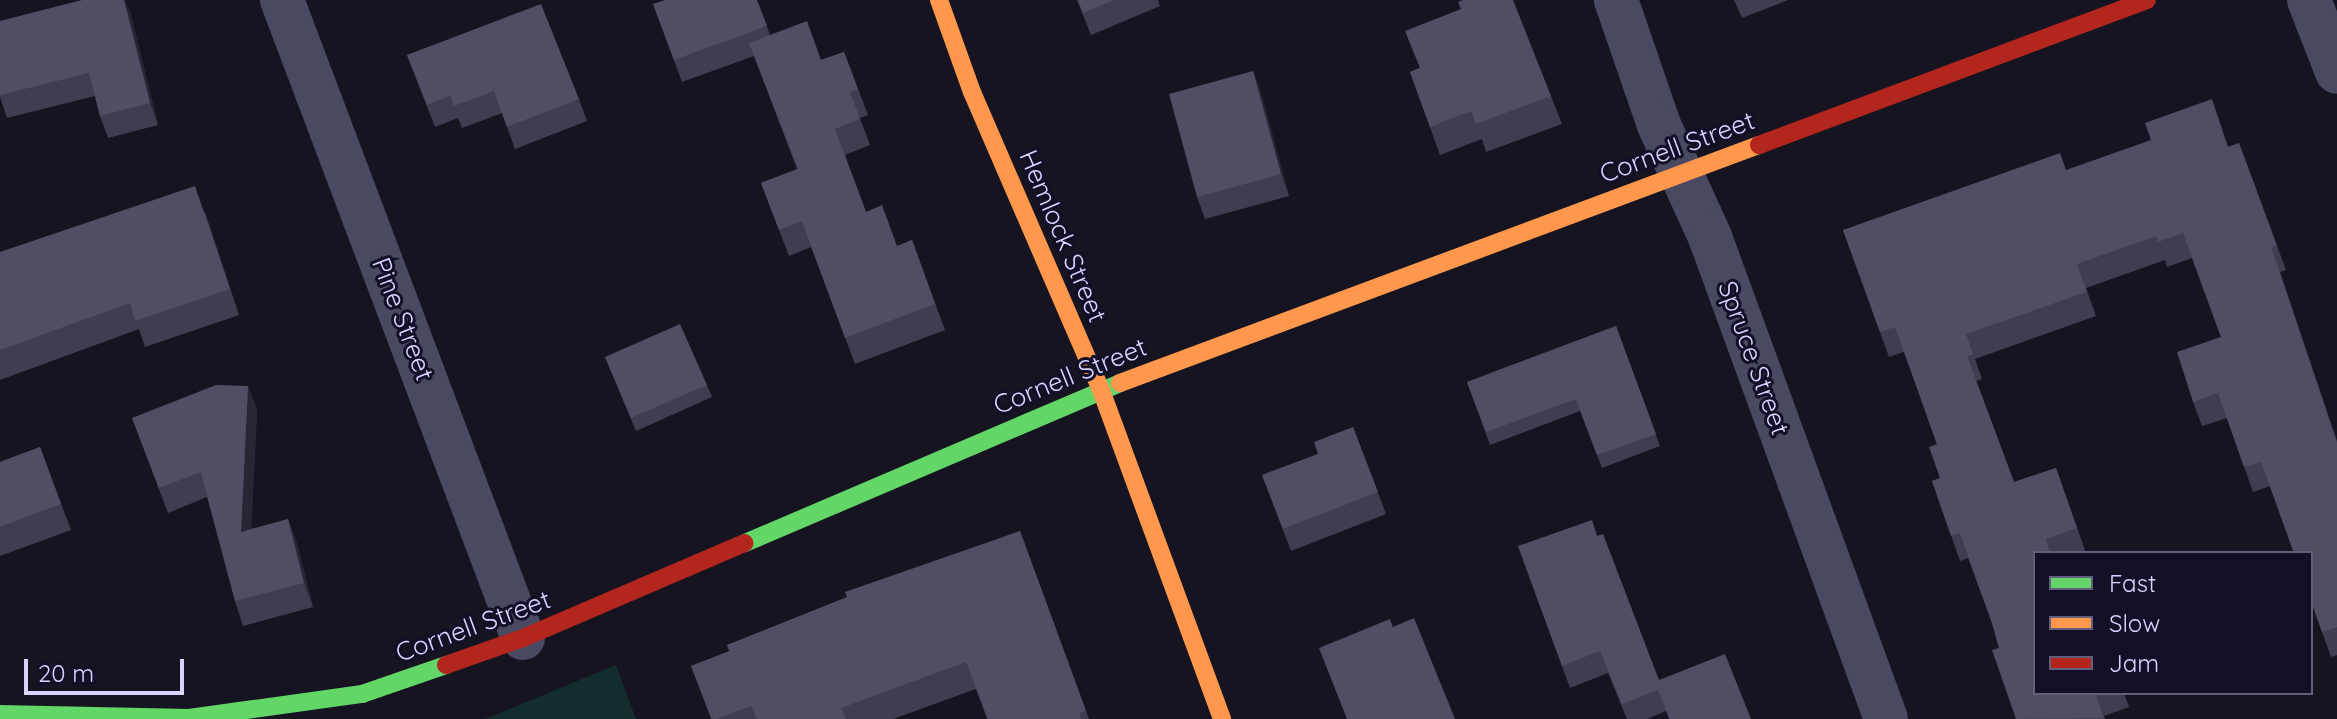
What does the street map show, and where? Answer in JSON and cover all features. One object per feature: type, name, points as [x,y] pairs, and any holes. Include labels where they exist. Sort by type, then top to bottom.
[{"type":"street","name":"Pine Street","points":[[282,0],[523,638]]},
{"type":"street","name":"Hemlock Street","points":[[939,0],[972,92],[1101,390],[1222,719]]},
{"type":"street","name":"Spruce Street","points":[[1616,0],[1681,174],[1710,237],[1886,719]]},
{"type":"street","name":"Cornell Street","points":[[0,714],[189,718],[362,694],[523,638],[1101,390],[2147,0]]},
{"type":"street","points":[[2309,0],[2337,72]]},
{"type":"green space","points":[[616,665],[636,719],[485,719]]},
{"type":"building","points":[[82,0],[124,0],[150,103],[100,116],[89,73],[0,95],[0,21]]},
{"type":"building","points":[[665,0],[757,0],[767,26],[674,60],[653,4]]},
{"type":"building","points":[[1078,0],[1114,0],[1083,13]]},
{"type":"building","points":[[1513,0],[1551,96],[1476,124],[1471,111],[1430,127],[1410,72],[1420,68],[1405,31],[1461,9],[1458,2]]},
{"type":"building","points":[[541,4],[579,99],[507,127],[494,91],[454,106],[450,96],[427,105],[407,55]]},
{"type":"building","points":[[807,21],[821,60],[844,52],[858,89],[850,92],[860,119],[835,129],[866,212],[882,205],[897,246],[912,240],[935,304],[845,338],[802,221],[779,230],[761,183],[798,169],[749,43]]},
{"type":"building","points":[[1253,71],[1281,174],[1197,197],[1169,94]]},
{"type":"building","points":[[2212,99],[2228,147],[2239,143],[2277,246],[2271,247],[2337,443],[2337,627],[2322,632],[2313,607],[2313,551],[2293,551],[2261,462],[2244,467],[2218,393],[2193,402],[2177,352],[2221,337],[2183,233],[2158,242],[2156,236],[2077,264],[2087,292],[1966,334],[1973,354],[1967,356],[2014,482],[2056,468],[2077,528],[2046,539],[2049,551],[2033,551],[2033,695],[2096,695],[2104,718],[2016,719],[1992,650],[1999,648],[1992,623],[1960,533],[1951,536],[1932,481],[1940,478],[1929,447],[1937,444],[1895,327],[1880,332],[1843,230],[2060,153],[2066,170],[2151,140],[2145,123]]},
{"type":"building","points":[[195,186],[230,289],[135,321],[130,303],[0,350],[0,252]]},
{"type":"building","points":[[680,324],[707,385],[631,418],[605,357]]},
{"type":"building","points":[[1616,326],[1656,434],[1597,455],[1576,399],[1486,432],[1467,382]]},
{"type":"building","points":[[216,385],[248,386],[241,532],[288,519],[304,583],[235,601],[201,472],[159,488],[132,418]]},
{"type":"building","points":[[1353,427],[1378,492],[1283,529],[1262,475],[1318,454],[1314,442]]},
{"type":"building","points":[[40,447],[61,504],[0,527],[0,462]]},
{"type":"building","points":[[1592,520],[1597,536],[1603,534],[1659,680],[1725,654],[1751,719],[1670,719],[1658,690],[1622,704],[1600,651],[1562,666],[1518,546]]},
{"type":"building","points":[[1020,531],[1086,711],[1079,713],[1081,719],[988,719],[966,662],[841,708],[846,719],[757,719],[751,706],[712,719],[691,666],[730,651],[727,645],[847,597],[845,592]]},
{"type":"building","points":[[1414,618],[1455,719],[1347,719],[1319,648],[1390,619],[1393,627]]},
{"type":"traffic: fast","points":[[745,543],[1120,383]]},
{"type":"traffic: fast","points":[[0,714],[189,718],[362,694],[446,665]]},
{"type":"traffic: slow","points":[[939,0],[972,92],[1101,390],[1222,719]]},
{"type":"traffic: slow","points":[[1120,383],[1759,145]]},
{"type":"traffic: jam","points":[[1759,145],[2147,0]]},
{"type":"traffic: jam","points":[[446,665],[523,638],[745,543]]}]
